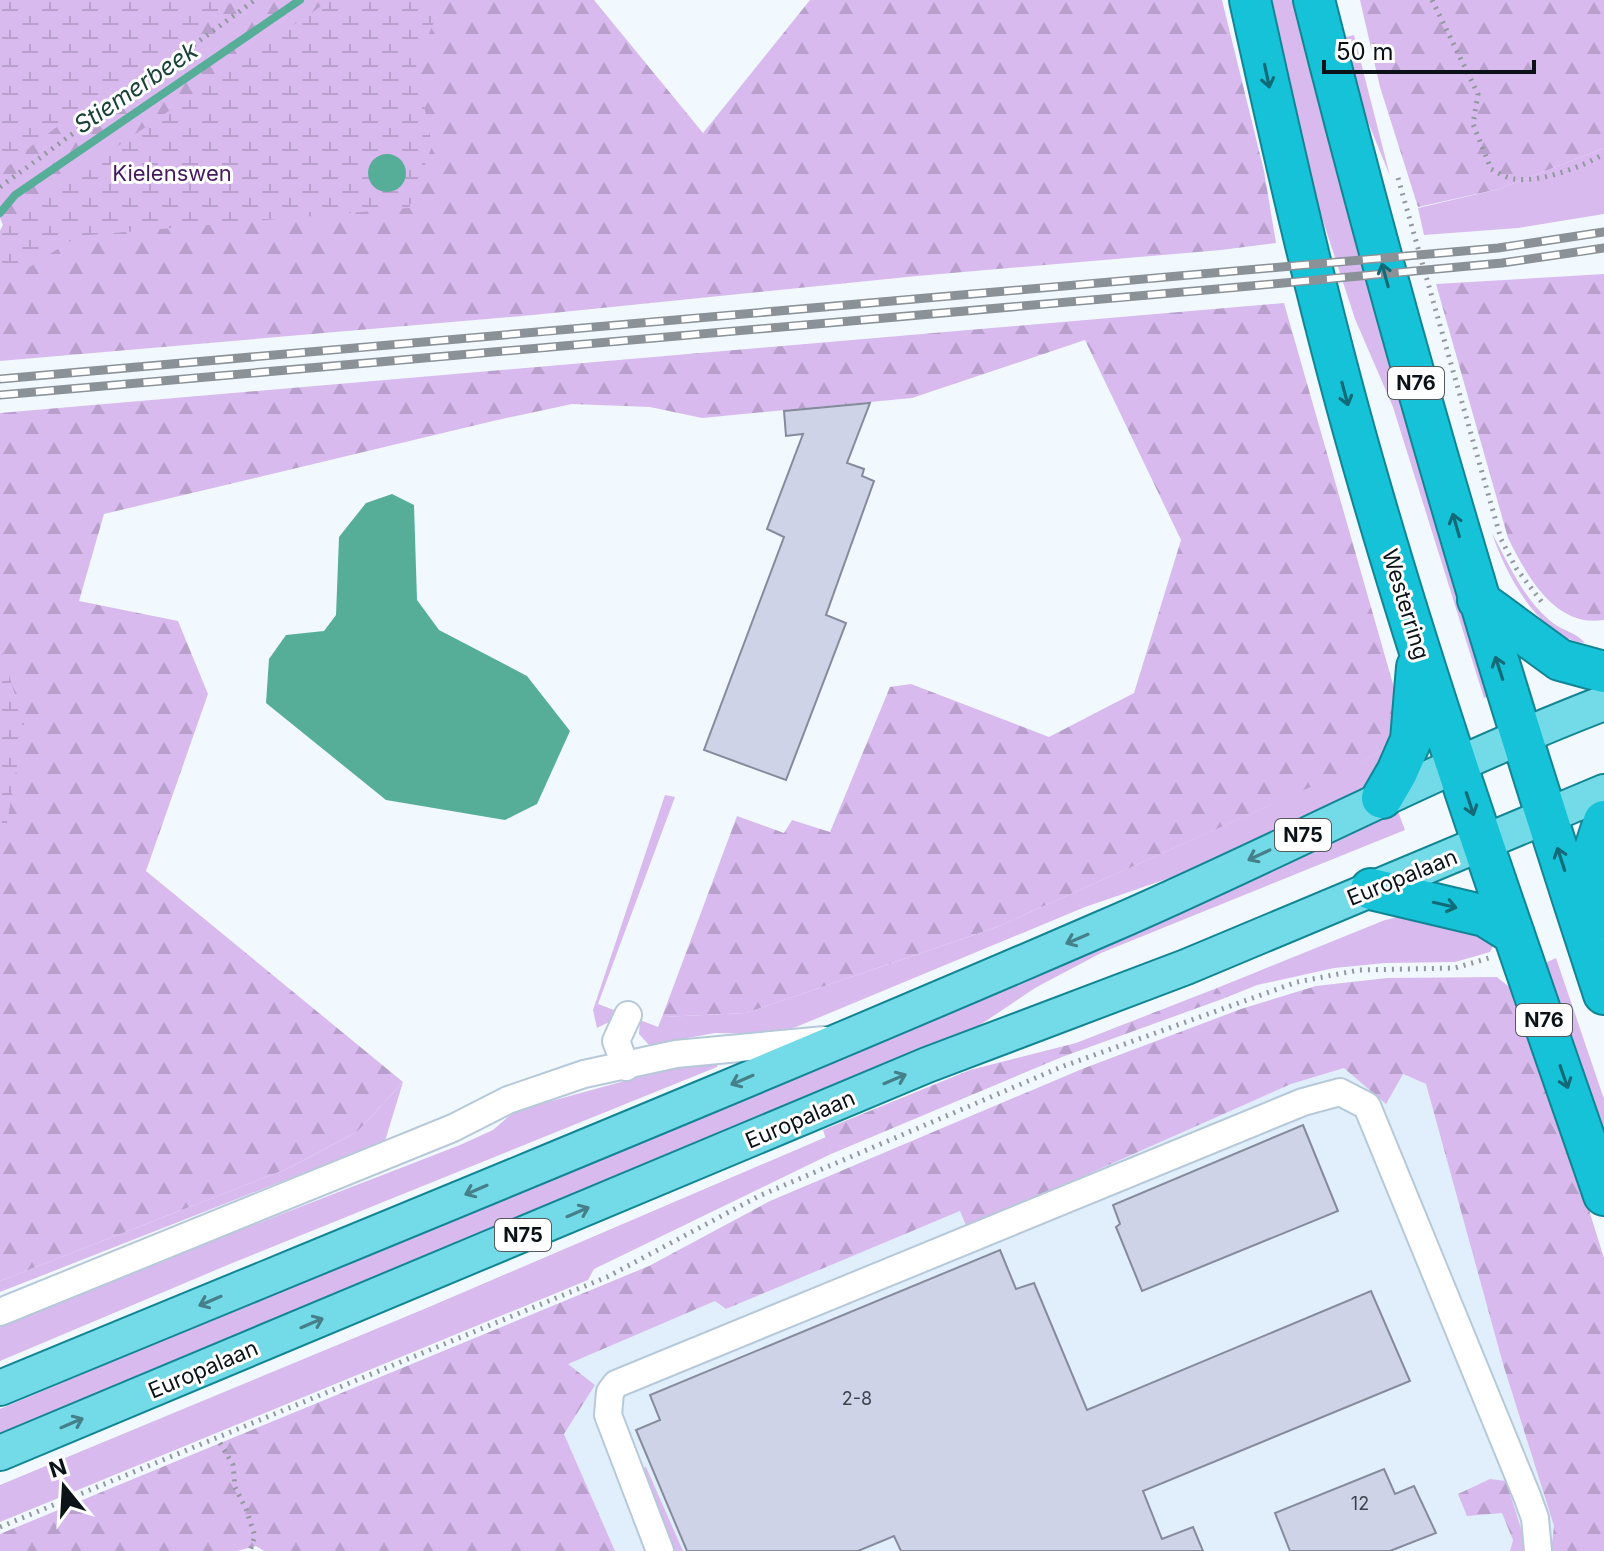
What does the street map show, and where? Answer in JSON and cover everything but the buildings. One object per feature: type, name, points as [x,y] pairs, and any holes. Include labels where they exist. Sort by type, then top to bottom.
[{"type":"highway","name":"Westerring","points":[[1250,0],[1292,191],[1369,486],[1484,845],[1505,945],[1604,1195]]},
{"type":"highway","name":"N76","points":[[1314,0],[1363,196],[1478,600],[1604,994]]},
{"type":"highway","points":[[1478,600],[1560,660],[1604,672]]},
{"type":"highway","points":[[1382,798],[1411,740],[1415,713],[1414,684],[1420,651]]},
{"type":"highway","points":[[1590,953],[1593,855],[1604,821]]},
{"type":"highway","points":[[1371,889],[1485,916],[1505,945]]},
{"type":"main road","name":"N75","points":[[0,1388],[1113,924],[1521,735],[1604,703]]},
{"type":"main road","name":"Europalaan","points":[[0,1453],[927,1065],[1186,967],[1484,845],[1604,792]]},
{"type":"street","points":[[626,1067],[616,1041],[628,1015]]},
{"type":"street","points":[[0,1312],[453,1128],[508,1100],[584,1074],[676,1054],[840,1039]]},
{"type":"street","points":[[660,1551],[608,1415],[610,1392],[616,1384],[1303,1102],[1340,1092],[1367,1106],[1527,1496],[1535,1518],[1538,1551]]},
{"type":"path","points":[[0,187],[255,0]]},
{"type":"path","points":[[1432,0],[1478,94],[1473,124],[1491,169],[1514,179],[1559,174],[1604,154]]},
{"type":"path","points":[[1395,166],[1501,539],[1529,587],[1552,614]]},
{"type":"path","points":[[0,1527],[607,1277],[759,1196],[1061,1067],[1297,982],[1359,970],[1455,968],[1505,945]]},
{"type":"path","points":[[220,1443],[233,1465],[235,1487],[255,1536],[250,1551]]},
{"type":"shaded area","points":[[387,154],[401,159],[406,173],[401,187],[387,192],[373,187],[368,173],[373,159]]},
{"type":"shaded area","points":[[392,494],[414,505],[417,600],[439,630],[527,676],[570,731],[537,804],[505,820],[386,800],[266,703],[269,659],[286,635],[324,631],[336,615],[339,537],[366,503]]},
{"type":"shaded area","points":[[1344,1068],[1403,1074],[1426,1084],[1503,1364],[1554,1526],[1551,1551],[615,1551],[564,1434],[595,1385],[567,1364],[715,1301],[726,1309],[960,1211],[968,1228],[1291,1084]]},
{"type":"green space","name":"Kielenswen","points":[[0,0],[594,0],[703,133],[810,0],[1222,0],[1264,171],[1276,243],[533,315],[0,361],[0,231],[3,225],[0,218]]},
{"type":"green space","points":[[0,0],[235,0],[36,142],[0,173]]},
{"type":"green space","points":[[330,0],[443,0],[416,65],[432,146],[409,208],[78,236],[0,286],[0,231],[3,225]]},
{"type":"green space","points":[[1268,0],[1299,0],[1491,696],[1484,698],[1393,407],[1355,319],[1298,144]]},
{"type":"green space","points":[[1360,0],[1604,0],[1604,148],[1499,189],[1418,207],[1380,87]]},
{"type":"green space","points":[[1354,35],[1390,176],[1348,73],[1339,39]]},
{"type":"green space","points":[[1604,148],[1604,214],[1518,228],[1424,235],[1418,208],[1499,189]]},
{"type":"green space","points":[[1604,274],[1604,620],[1587,620],[1557,608],[1545,596],[1524,568],[1508,538],[1436,284]]},
{"type":"green space","points":[[1284,303],[1393,684],[1397,706],[1388,747],[1342,773],[997,927],[746,1013],[662,1017],[737,816],[784,833],[792,820],[830,832],[890,687],[911,684],[1049,737],[1134,693],[1181,540],[1085,340],[912,398],[702,418],[650,407],[572,404],[104,514],[79,601],[178,621],[208,694],[146,871],[403,1082],[358,1131],[289,1168],[0,1281],[0,413]]},
{"type":"green space","points":[[1492,533],[1534,604],[1553,623],[1585,643],[1568,638],[1539,617],[1515,584]]},
{"type":"green space","points":[[0,645],[24,725],[5,834],[0,837]]},
{"type":"green space","points":[[1388,747],[1367,786],[1190,871],[1085,907],[796,1027],[767,1034],[715,1033],[649,1045],[639,1034],[640,1020],[658,1027],[662,1017],[746,1013],[997,927],[1341,773]]},
{"type":"green space","points":[[665,795],[675,797],[598,1004],[614,1010],[609,1022],[597,1028],[593,1010]]},
{"type":"green space","points":[[1397,809],[1405,830],[1101,953],[1035,988],[971,1031],[0,1436],[0,1409],[630,1143]]},
{"type":"green space","points":[[1407,915],[1433,915],[1496,940],[1490,952],[1455,962],[1385,963],[1334,968],[1257,985],[1225,998],[1217,988],[1385,920]]},
{"type":"green space","points":[[1556,958],[1604,1099],[1604,1137],[1543,964]]},
{"type":"green space","points":[[1497,977],[1514,991],[1532,1028],[1604,1258],[1604,1551],[1551,1551],[1554,1526],[1503,1364],[1426,1084],[1403,1074],[1386,1104],[1344,1068],[1291,1084],[967,1228],[960,1211],[726,1309],[715,1301],[568,1364],[595,1385],[564,1434],[615,1551],[264,1551],[256,1546],[237,1551],[0,1551],[0,1534],[649,1266],[770,1201],[1082,1069],[1241,1009],[1316,986],[1387,978]]},
{"type":"green space","points":[[1217,988],[1225,998],[1062,1057],[831,1154],[823,1130],[970,1070],[1076,1043]]},
{"type":"green space","points":[[712,1057],[718,1061],[717,1067],[230,1264],[0,1361],[0,1323],[460,1145],[493,1130],[515,1111]]},
{"type":"green space","points":[[403,1082],[385,1141],[0,1292],[0,1281],[289,1168],[358,1131]]},
{"type":"green space","points":[[826,1137],[831,1154],[594,1269],[588,1280],[0,1522],[0,1485],[429,1307]]},
{"type":"green space","points":[[646,1467],[683,1551],[672,1551],[638,1469]]},
{"type":"green space","points":[[1490,1479],[1506,1481],[1524,1538],[1523,1551],[1510,1551],[1513,1540],[1502,1513],[1467,1516],[1458,1494]]},
{"type":"waterway","name":"Stiemerbeek","points":[[0,213],[15,195],[300,0]]},
{"type":"railway","points":[[0,379],[1498,248],[1604,232]]},
{"type":"railway","points":[[0,395],[1502,263],[1604,248]]}]
